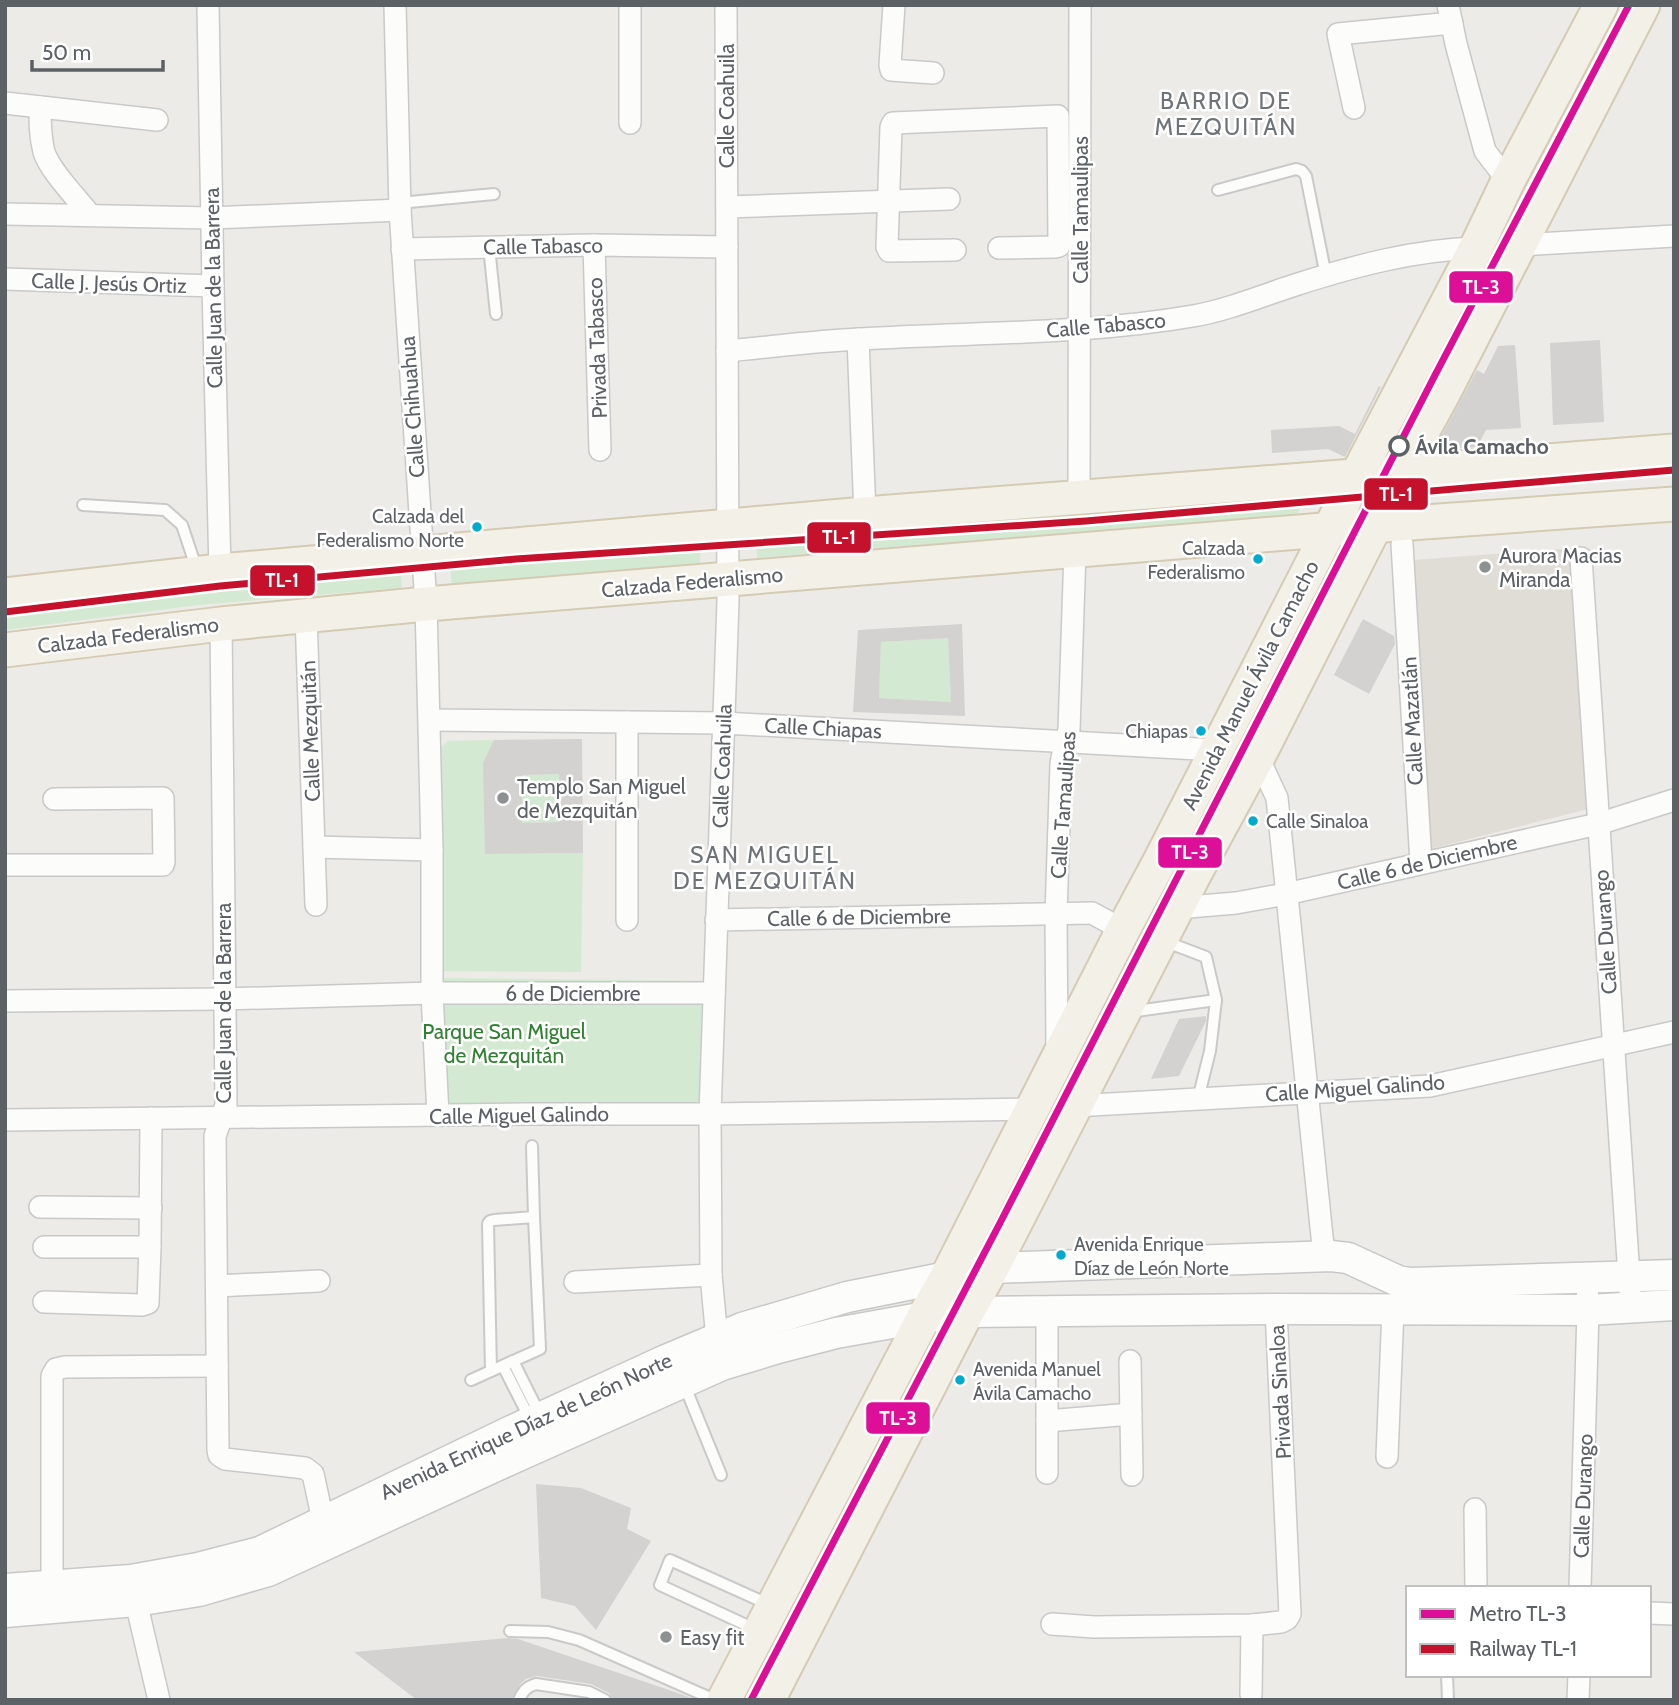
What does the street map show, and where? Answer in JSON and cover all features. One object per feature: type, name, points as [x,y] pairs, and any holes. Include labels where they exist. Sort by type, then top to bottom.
[{"type":"main road","name":"Avenida Manuel Ávila Camacho","points":[[724,1700],[947,1277],[1122,930],[1601,5]]},
{"type":"main road","name":"Avenida Manuel Ávila Camacho","points":[[768,1700],[1194,875],[1258,757],[1389,535],[1402,472],[1409,456],[1643,5]]},
{"type":"main road","points":[[1555,96],[1558,108],[1565,116],[1586,116]]},
{"type":"main road","points":[[1525,150],[1546,153],[1558,171]]},
{"type":"main road","points":[[5,595],[209,572],[865,514],[1674,451]]},
{"type":"main road","name":"Calzada Federalismo","points":[[5,650],[221,624],[426,604],[1329,530],[1389,535],[1674,503]]},
{"type":"main road","points":[[1160,861],[1194,875]]},
{"type":"main road","name":"Avenida Enrique Díaz de León Norte","points":[[5,1589],[54,1596],[133,1590],[199,1591],[268,1571],[683,1381],[719,1352],[741,1328],[847,1297],[992,1268],[1324,1256],[1348,1258],[1398,1281],[1411,1283],[1674,1275]]},
{"type":"main road","name":"Avenida Enrique Díaz de León Norte","points":[[133,1590],[198,1568],[261,1552],[666,1360],[719,1352],[778,1348],[836,1333],[967,1312],[1588,1310],[1674,1305]]},
{"type":"main road","name":"Avenida Enrique Díaz de León Norte","points":[[5,1612],[54,1596]]},
{"type":"street","name":"Calle Juan de la Barrera","points":[[208,5],[213,286],[209,572]]},
{"type":"street","name":"Calle Chihuahua","points":[[395,5],[399,207],[426,604],[430,720],[432,993],[438,1115]]},
{"type":"street","points":[[630,5],[630,123]]},
{"type":"street","name":"Calle Coahuila","points":[[719,1352],[711,1275],[710,1114],[728,579],[726,5]]},
{"type":"street","points":[[894,5],[891,71],[933,73]]},
{"type":"street","name":"Calle Tamaulipas","points":[[1079,498],[1080,5]]},
{"type":"street","points":[[1354,108],[1338,34],[1450,14],[1485,151],[1508,181]]},
{"type":"street","points":[[5,103],[157,120]]},
{"type":"street","points":[[40,107],[45,155],[90,215]]},
{"type":"street","points":[[955,250],[889,251],[887,247],[893,123],[1058,116],[1059,246],[999,248]]},
{"type":"street","points":[[727,207],[949,199]]},
{"type":"street","points":[[5,214],[212,218],[399,207]]},
{"type":"street","points":[[1520,245],[1674,236]]},
{"type":"street","name":"Calle Tabasco","points":[[402,249],[594,245],[727,247]]},
{"type":"street","name":"Privada Tabasco","points":[[594,245],[600,450]]},
{"type":"street","name":"Calle Tabasco","points":[[727,351],[858,339],[1080,329],[1157,322],[1225,309],[1364,264],[1437,250],[1476,248]]},
{"type":"street","name":"Calle J. Jesús Ortiz","points":[[5,279],[213,286]]},
{"type":"street","points":[[858,339],[865,514]]},
{"type":"street","name":"Calle Mazatlán","points":[[1389,535],[1404,579],[1421,863]]},
{"type":"street","name":"Calle Tamaulipas","points":[[1057,1059],[1056,914],[1061,764],[1069,730],[1075,551]]},
{"type":"street","name":"Calle Durango","points":[[1581,558],[1631,1307]]},
{"type":"street","name":"Calle Mezquitán","points":[[306,615],[316,905]]},
{"type":"street","name":"Calle Juan de la Barrera","points":[[221,624],[226,1105],[215,1136],[219,1455],[225,1459],[305,1468],[313,1474],[321,1511]]},
{"type":"street","name":"Calle Chiapas","points":[[430,720],[724,723],[1216,750]]},
{"type":"street","points":[[626,920],[627,722]]},
{"type":"street","points":[[1258,757],[1277,798],[1324,1256]]},
{"type":"street","points":[[5,865],[163,865],[163,797],[54,799]]},
{"type":"street","name":"Calle 6 de Diciembre","points":[[1177,908],[1286,894],[1598,824],[1674,800]]},
{"type":"street","points":[[314,847],[432,850]]},
{"type":"street","name":"Calle 6 de Diciembre","points":[[716,919],[1092,913],[1122,930]]},
{"type":"street","points":[[5,1001],[224,999],[432,993]]},
{"type":"street","name":"6 de Diciembre","points":[[432,993],[714,993]]},
{"type":"street","name":"Calle Miguel Galindo","points":[[1074,1106],[1430,1086],[1674,1032]]},
{"type":"street","name":"Calle Miguel Galindo","points":[[5,1120],[1032,1109]]},
{"type":"street","points":[[44,1302],[148,1303],[151,1118]]},
{"type":"street","points":[[40,1207],[151,1208]]},
{"type":"street","points":[[44,1247],[150,1247]]},
{"type":"street","points":[[575,1282],[711,1275]]},
{"type":"street","name":"Calle Durango","points":[[1580,1586],[1587,1279]]},
{"type":"street","points":[[216,1286],[319,1281]]},
{"type":"street","name":"Privada Sinaloa","points":[[1252,1625],[1281,1622],[1290,1615],[1276,1309]]},
{"type":"street","points":[[1387,1457],[1393,1309]]},
{"type":"street","points":[[1047,1312],[1047,1473]]},
{"type":"street","points":[[1130,1361],[1132,1475]]},
{"type":"street","points":[[54,1596],[52,1376],[56,1369],[217,1366]]},
{"type":"street","points":[[1047,1421],[1131,1414]]},
{"type":"street","points":[[1475,1509],[1476,1586]]},
{"type":"street","points":[[133,1590],[159,1700]]},
{"type":"street","points":[[1651,1614],[1674,1614]]},
{"type":"street","points":[[1052,1624],[1094,1627],[1252,1625],[1251,1695]]},
{"type":"street","points":[[1578,1700],[1579,1677]]},
{"type":"lane","points":[[1218,190],[1296,169],[1301,170],[1306,176],[1326,275]]},
{"type":"lane","points":[[399,207],[494,194]]},
{"type":"lane","points":[[489,247],[496,314]]},
{"type":"lane","points":[[83,505],[164,510],[182,525],[209,572]]},
{"type":"lane","points":[[1161,940],[1206,957],[1216,1000],[1210,1051],[1198,1099]]},
{"type":"lane","points":[[1123,1013],[1216,1000]]},
{"type":"lane","points":[[471,1380],[540,1349],[533,1146]]},
{"type":"lane","points":[[491,1371],[488,1224],[494,1220],[534,1217]]},
{"type":"lane","points":[[508,1363],[536,1420]]},
{"type":"lane","points":[[683,1381],[721,1475]]},
{"type":"lane","points":[[670,1560],[766,1619],[660,1585],[670,1560]]},
{"type":"lane","points":[[510,1631],[548,1632],[579,1640],[715,1700]]},
{"type":"lane","points":[[1447,1677],[1448,1700]]},
{"type":"lane","points":[[519,1700],[523,1690],[536,1684],[589,1692],[605,1700]]},
{"type":"shaded area","points":[[1572,548],[1592,808],[1430,849],[1413,560]]},
{"type":"green space","points":[[1307,495],[1297,514],[757,558],[756,537]]},
{"type":"green space","points":[[701,541],[700,563],[452,585],[450,563]]},
{"type":"green space","points":[[400,566],[402,588],[198,605],[5,630],[5,607]]},
{"type":"green space","points":[[948,638],[951,702],[879,698],[881,642]]},
{"type":"green space","points":[[494,740],[485,854],[583,853],[581,972],[441,971],[439,749],[448,741]]},
{"type":"green space","points":[[559,774],[560,822],[522,823],[522,775]]},
{"type":"green space","name":"Parque San Miguel de Mezquitán","points":[[435,978],[706,981],[702,1107],[439,1111]]},
{"type":"building","points":[[1600,340],[1604,422],[1553,425],[1550,343]]},
{"type":"building","points":[[1515,345],[1521,428],[1486,430],[1477,447],[1434,450],[1477,370],[1484,374],[1498,346]]},
{"type":"building","points":[[1379,386],[1381,387],[1345,457],[1328,449],[1272,453],[1271,430],[1339,426],[1355,434]]},
{"type":"building","points":[[1363,619],[1394,636],[1395,644],[1369,694],[1334,675]]},
{"type":"building","points":[[962,624],[965,716],[853,712],[858,630]],"holes":[[[948,638],[951,702],[879,698],[881,642]]]},
{"type":"building","name":"Templo San Miguel de Mezquitán","points":[[582,739],[583,853],[485,854],[483,763],[494,740]],"holes":[[[559,774],[560,822],[522,823],[522,775]]]},
{"type":"building","points":[[1206,1016],[1179,1076],[1151,1079],[1179,1019]]},
{"type":"building","points":[[536,1484],[581,1488],[631,1508],[627,1529],[651,1541],[596,1630],[575,1606],[541,1598]]},
{"type":"building","points":[[518,1639],[681,1694],[691,1700],[613,1700],[609,1693],[591,1684],[537,1676],[520,1684],[511,1700],[417,1700],[354,1652]]},
{"type":"metro line","name":"TL-3","points":[[751,1700],[1629,5]]},
{"type":"rail line","name":"TL-1","points":[[5,612],[220,586],[516,559],[1086,521],[1674,470]]},
{"type":"place","name":"Ávila Camacho","points":[[1399,446]]},
{"type":"place","name":"Calzada del Federalismo Norte","points":[[477,527]]},
{"type":"place","name":"Calzada Federalismo","points":[[1258,559]]},
{"type":"place","name":"Aurora Macias Miranda","points":[[1485,567]]},
{"type":"place","name":"Chiapas","points":[[1201,731]]},
{"type":"place","name":"Templo San Miguel de Mezquitán","points":[[503,798]]},
{"type":"place","name":"Calle Sinaloa","points":[[1253,821]]},
{"type":"place","name":"Avenida Enrique Díaz de León Norte","points":[[1061,1255]]},
{"type":"place","name":"Avenida Manuel Ávila Camacho","points":[[960,1380]]},
{"type":"place","name":"Easy fit","points":[[666,1637]]},
{"type":"district","name":"BARRIO DE MEZQUITÁN","points":[[1226,114]]},
{"type":"district","name":"SAN MIGUEL DE MEZQUITÁN","points":[[765,868]]}]
